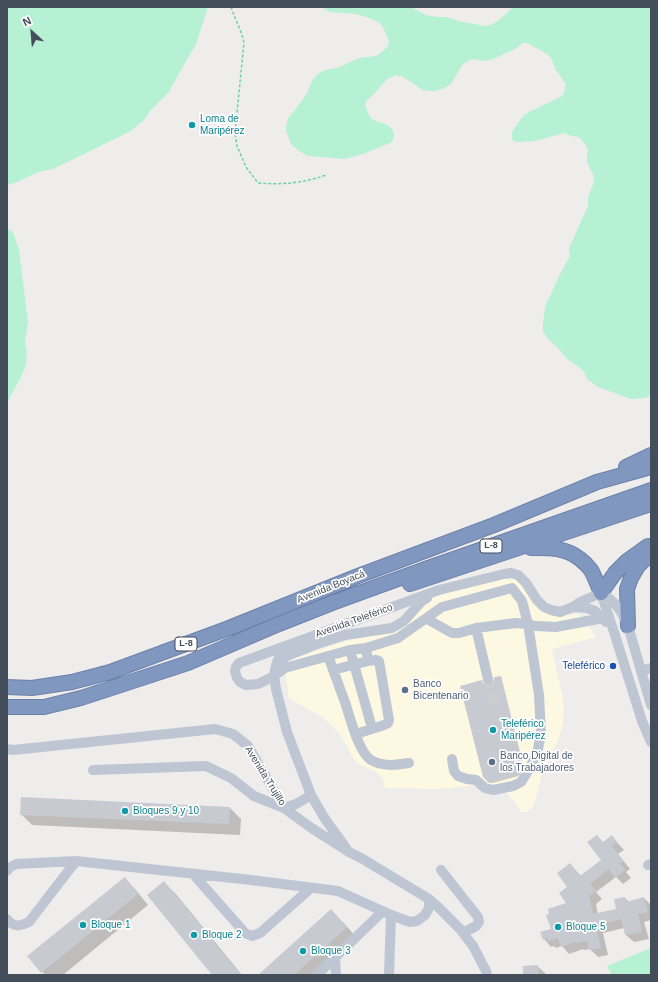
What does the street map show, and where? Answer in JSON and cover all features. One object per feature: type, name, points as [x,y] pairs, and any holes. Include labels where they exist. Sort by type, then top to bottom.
[{"type":"highway","points":[[597,482],[651,454]]},
{"type":"highway","name":"Avenida Boyacá","points":[[7,687],[32,688],[72,682],[110,672],[229,628],[358,576],[494,525],[597,482],[651,467]]},
{"type":"highway","name":"Avenida Boyacá","points":[[7,707],[44,706],[81,698],[188,663],[332,603],[651,490]]},
{"type":"highway","points":[[332,603],[384,593],[651,504]]},
{"type":"highway","points":[[601,594],[615,573],[627,561],[651,543]]},
{"type":"highway","points":[[523,547],[555,548],[572,554],[584,562],[591,570],[601,594]]},
{"type":"highway","points":[[628,626],[627,589],[630,578],[638,566],[651,553]]},
{"type":"street","name":"Avenida Teleférico","points":[[274,676],[258,684],[246,685],[240,682],[237,678],[236,667],[239,663],[439,590],[511,573],[518,575],[526,583],[537,600],[544,607],[560,612],[601,594]]},
{"type":"street","points":[[274,676],[285,668],[350,650],[366,648],[398,638],[442,608],[512,588],[522,601],[528,624],[539,695],[541,734],[538,749],[530,768],[521,782],[514,786],[493,790],[485,788],[476,780],[458,776],[454,771],[452,759]]},
{"type":"street","name":"Avenida Teleférico","points":[[277,662],[289,655],[345,635],[392,628],[404,621],[422,601],[439,590]]},
{"type":"street","points":[[601,594],[610,599],[616,605],[628,626],[650,703],[648,706],[643,708],[636,704]]},
{"type":"street","points":[[601,594],[636,704],[651,742]]},
{"type":"street","name":"Avenida Teleférico","points":[[573,607],[587,608],[595,611],[603,618],[614,632]]},
{"type":"street","points":[[427,619],[452,633],[459,633],[476,628],[516,623],[556,627],[603,618]]},
{"type":"street","points":[[476,628],[488,679]]},
{"type":"street","points":[[291,644],[282,652],[277,662],[274,676],[287,732],[311,795],[325,819],[349,852]]},
{"type":"street","points":[[366,648],[368,660]]},
{"type":"street","points":[[350,650],[372,728]]},
{"type":"street","points":[[328,656],[357,738],[366,756],[370,760],[381,765],[410,763]]},
{"type":"street","points":[[333,670],[368,660],[378,661],[389,720],[388,723],[384,725],[356,734]]},
{"type":"street","points":[[641,671],[651,668]]},
{"type":"street","name":"Avenida Trujillo","points":[[7,749],[13,750],[215,729],[233,734],[248,746],[284,808],[349,852],[429,899],[463,933],[473,946],[487,975]]},
{"type":"street","points":[[93,770],[206,766],[231,778],[254,796],[284,808],[296,804],[311,795]]},
{"type":"street","points":[[7,871],[16,864],[76,861],[251,880],[338,892],[410,922],[417,921],[425,915],[429,908],[429,899]]},
{"type":"street","points":[[7,919],[10,923],[19,926],[29,922],[76,861]]},
{"type":"street","points":[[441,870],[478,917],[479,922],[476,926],[463,933]]},
{"type":"street","points":[[193,874],[245,933],[252,936],[260,933],[311,888]]},
{"type":"street","points":[[317,975],[387,913]]},
{"type":"street","points":[[387,913],[389,975]]},
{"type":"street","points":[[335,959],[336,975]]},
{"type":"path","points":[[231,7],[244,42],[235,133],[237,146],[246,167],[258,183],[273,184],[298,182],[326,175]]},
{"type":"shaded area","points":[[498,579],[518,579],[554,616],[579,614],[596,637],[552,649],[563,699],[564,713],[562,728],[559,739],[542,774],[533,807],[526,812],[521,812],[502,787],[470,786],[439,789],[385,788],[383,778],[376,772],[358,764],[339,733],[332,726],[321,716],[289,699],[285,668],[287,664],[294,659],[346,641],[395,631],[423,603],[436,595]]},
{"type":"green space","points":[[7,7],[208,7],[196,44],[168,93],[150,111],[145,119],[125,134],[53,169],[38,172],[7,185]]},
{"type":"green space","points":[[321,7],[411,7],[426,15],[447,17],[458,21],[485,26],[493,24],[513,7],[651,7],[651,395],[645,398],[631,399],[598,387],[587,379],[584,372],[579,367],[567,359],[547,338],[543,331],[545,307],[570,256],[569,248],[588,206],[588,197],[594,182],[593,174],[587,163],[587,147],[578,137],[564,133],[535,141],[516,142],[512,140],[512,132],[523,116],[562,96],[564,92],[566,84],[556,70],[551,58],[547,54],[527,43],[523,43],[515,49],[493,59],[485,61],[470,60],[463,64],[451,84],[443,89],[434,91],[423,90],[403,77],[396,75],[391,77],[385,81],[367,101],[366,105],[372,118],[392,129],[394,136],[392,142],[363,154],[344,159],[308,156],[291,144],[286,127],[288,119],[307,93],[312,81],[318,74],[325,70],[337,68],[359,58],[376,56],[388,46],[389,42],[380,23],[356,14],[330,12]]},
{"type":"green space","points":[[7,229],[12,231],[19,250],[28,322],[25,342],[27,352],[26,365],[7,403]]},
{"type":"green space","points":[[651,948],[651,975],[612,975],[607,966]]},
{"type":"building","name":"Teleférico Maripérez","points":[[501,676],[523,766],[517,776],[490,783],[483,777],[460,686],[482,680],[486,685],[490,685],[494,681],[494,677]]},
{"type":"building","name":"Bloques 9 y 10","points":[[21,797],[230,807],[229,824],[20,815]]},
{"type":"building","points":[[597,835],[603,842],[612,835],[617,842],[612,846],[623,861],[620,864],[625,870],[615,878],[609,869],[590,884],[596,891],[589,896],[593,914],[616,909],[614,899],[625,897],[626,902],[644,897],[648,912],[638,914],[642,932],[625,935],[621,919],[596,926],[601,948],[589,950],[587,941],[575,942],[561,947],[558,938],[548,941],[547,938],[543,940],[540,932],[551,929],[546,915],[549,914],[548,909],[566,903],[559,893],[567,887],[557,873],[570,863],[580,876],[601,860],[587,842]]},
{"type":"building","name":"Bloque 1","points":[[125,877],[138,894],[41,973],[27,956]]},
{"type":"building","name":"Bloque 2","points":[[164,881],[241,975],[212,975],[147,895]]},
{"type":"building","name":"Bloque 3","points":[[331,909],[347,927],[294,975],[258,975]]},
{"type":"building","points":[[538,965],[539,975],[523,975],[523,966]]},
{"type":"tunnel","points":[[488,679],[495,707]]},
{"type":"place","name":"Loma de Maripérez","points":[[192,125]]},
{"type":"place","name":"Teleférico","points":[[613,666]]},
{"type":"place","name":"Banco Bicentenario","points":[[405,690]]},
{"type":"place","name":"Teleférico Maripérez","points":[[493,730]]},
{"type":"place","name":"Banco Digital de los Trabajadores","points":[[492,762]]},
{"type":"place","name":"Bloques 9 y 10","points":[[125,811]]},
{"type":"place","name":"Bloque 1","points":[[83,925]]},
{"type":"place","name":"Bloque 5","points":[[558,927]]},
{"type":"place","name":"Bloque 2","points":[[194,935]]},
{"type":"place","name":"Bloque 3","points":[[303,951]]}]
